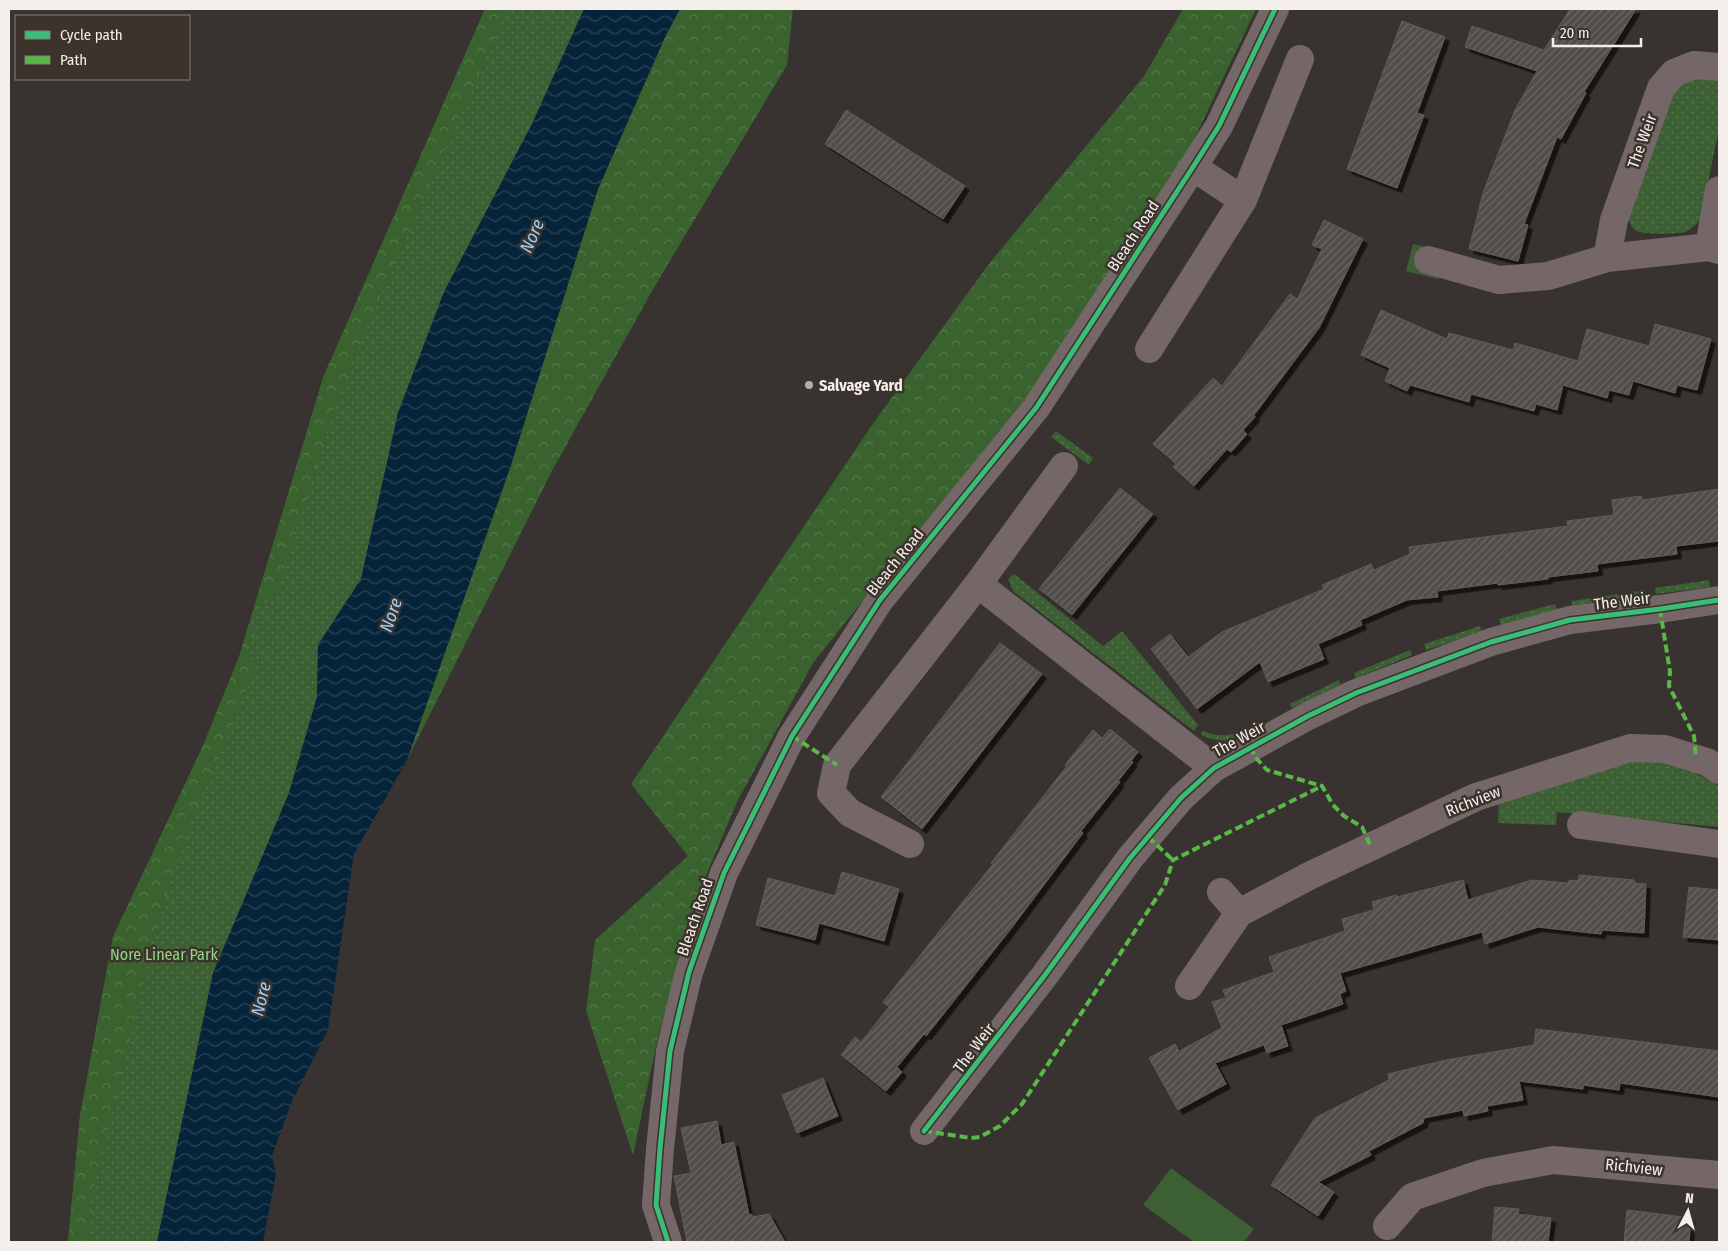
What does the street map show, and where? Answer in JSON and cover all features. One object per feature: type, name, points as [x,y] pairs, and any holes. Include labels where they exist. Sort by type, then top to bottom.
[{"type":"street","name":"Bleach Road","points":[[668,1242],[656,1205],[670,1051],[690,972],[724,873],[792,736],[880,600],[1036,408],[1219,126],[1275,9]]},
{"type":"street","points":[[1149,349],[1243,200],[1300,59]]},
{"type":"street","name":"The Weir","points":[[1607,258],[1614,220],[1661,88],[1674,73],[1694,65],[1719,66]]},
{"type":"street","points":[[1193,167],[1243,200]]},
{"type":"street","points":[[1428,260],[1499,280],[1548,276],[1607,258],[1714,248],[1719,190]]},
{"type":"street","points":[[910,844],[850,813],[830,793],[837,765],[978,584],[1064,466]]},
{"type":"street","name":"The Weir","points":[[978,584],[1214,768]]},
{"type":"street","name":"The Weir","points":[[924,1131],[1045,975],[1130,858],[1181,798],[1214,768],[1302,719],[1356,693],[1491,642],[1570,620],[1660,610],[1719,600]]},
{"type":"street","name":"Richview","points":[[1189,986],[1239,914],[1311,875],[1476,797],[1630,748],[1665,749],[1707,762],[1719,770]]},
{"type":"street","points":[[1581,825],[1719,844]]},
{"type":"street","points":[[1221,892],[1239,914]]},
{"type":"street","name":"Richview","points":[[1387,1226],[1412,1197],[1483,1173],[1553,1160],[1719,1176]]},
{"type":"green space","name":"Nore Linear Park","points":[[485,9],[584,9],[532,124],[444,292],[398,413],[361,579],[318,645],[317,697],[289,793],[213,973],[157,1242],[68,1242],[80,1116],[113,937],[203,746],[239,657],[323,378]]},
{"type":"green space","points":[[485,9],[508,9],[364,333],[343,385],[278,588],[266,602],[254,608],[323,378]]},
{"type":"green space","points":[[680,9],[793,9],[787,65],[652,291],[553,469],[407,760],[510,468],[598,189],[666,35]]},
{"type":"green space","points":[[1183,9],[1256,9],[1188,152],[1028,396],[813,663],[738,800],[696,899],[657,1042],[633,1155],[586,1011],[595,940],[688,856],[631,784],[872,425],[988,265],[1144,76]]},
{"type":"green space","points":[[1687,77],[1719,77],[1719,129],[1700,220],[1685,232],[1661,234],[1637,231],[1632,227],[1628,218],[1672,93]]},
{"type":"green space","points":[[1413,244],[1444,251],[1438,279],[1406,271]]},
{"type":"green space","points":[[1056,431],[1093,458],[1089,465],[1051,437]]},
{"type":"green space","points":[[1014,574],[1103,646],[1122,631],[1198,725],[1194,731],[1013,591],[1008,579]]},
{"type":"green space","points":[[1709,580],[1710,587],[1656,594],[1655,588]]},
{"type":"green space","points":[[1639,591],[1640,596],[1572,606],[1572,601]]},
{"type":"green space","points":[[1555,604],[1557,610],[1501,625],[1499,619]]},
{"type":"green space","points":[[249,623],[256,640],[247,644],[250,658],[257,657],[257,665],[185,836],[146,961],[143,986],[92,1196],[88,1242],[68,1242],[80,1116],[113,937],[203,746],[239,657]]},
{"type":"green space","points":[[1480,626],[1482,632],[1426,650],[1424,644]]},
{"type":"green space","points":[[1410,650],[1412,655],[1356,678],[1354,673]]},
{"type":"green space","points":[[1339,680],[1340,685],[1292,708],[1290,704]]},
{"type":"green space","points":[[1255,725],[1256,728],[1230,740],[1217,740],[1201,735],[1203,731],[1217,735],[1229,735]]},
{"type":"green space","points":[[1656,759],[1694,772],[1719,786],[1719,827],[1557,812],[1556,825],[1498,823],[1499,801],[1631,762]]},
{"type":"green space","points":[[1171,1168],[1254,1229],[1244,1242],[1194,1242],[1143,1205]]},
{"type":"water","name":"Nore","points":[[584,9],[680,9],[666,35],[598,189],[510,468],[407,760],[354,854],[328,1030],[292,1101],[272,1156],[276,1174],[263,1242],[157,1242],[213,973],[289,793],[317,697],[318,645],[361,579],[398,413],[444,292],[532,124]]},
{"type":"building","points":[[1570,9],[1636,9],[1584,92],[1586,93],[1561,139],[1557,137],[1524,224],[1528,225],[1518,261],[1469,249],[1483,193],[1515,110],[1537,71],[1465,47],[1472,26],[1544,50]]},
{"type":"building","points":[[1402,21],[1445,37],[1417,113],[1424,115],[1397,188],[1347,169]]},
{"type":"building","points":[[846,110],[965,186],[943,219],[825,144]]},
{"type":"building","points":[[1324,220],[1363,239],[1319,328],[1254,415],[1255,417],[1243,430],[1247,434],[1231,452],[1227,449],[1194,486],[1173,467],[1176,464],[1153,444],[1213,378],[1222,386],[1290,294],[1297,299],[1322,249],[1312,245]]},
{"type":"building","points":[[1381,310],[1447,339],[1449,333],[1513,350],[1515,343],[1578,361],[1587,329],[1649,346],[1655,324],[1711,339],[1697,390],[1677,385],[1675,393],[1633,381],[1629,395],[1609,390],[1607,398],[1563,385],[1557,410],[1536,404],[1534,411],[1471,394],[1469,402],[1410,385],[1407,391],[1385,381],[1390,368],[1361,355]]},
{"type":"building","points":[[1120,488],[1153,514],[1072,615],[1039,589]]},
{"type":"building","points":[[1719,489],[1719,541],[1676,546],[1677,554],[1597,564],[1598,571],[1548,577],[1548,579],[1437,591],[1438,597],[1407,600],[1360,620],[1362,625],[1318,644],[1324,659],[1268,682],[1260,662],[1197,709],[1151,649],[1170,634],[1188,657],[1222,632],[1324,589],[1322,585],[1371,564],[1374,570],[1410,554],[1409,547],[1568,526],[1567,521],[1614,515],[1612,500],[1641,496],[1642,500]]},
{"type":"building","points":[[1000,643],[1042,674],[922,829],[881,797]]},
{"type":"building","points":[[1110,729],[1138,752],[1131,761],[1133,762],[1118,781],[1120,782],[1081,831],[1083,833],[1010,930],[926,1036],[924,1034],[897,1067],[902,1072],[886,1091],[841,1055],[855,1037],[861,1042],[889,1007],[883,1002],[993,864],[991,863],[1093,730],[1102,738]]},
{"type":"building","points":[[842,872],[899,889],[884,941],[819,923],[815,940],[756,925],[768,878],[835,896]]},
{"type":"building","points":[[1579,875],[1634,880],[1634,883],[1646,884],[1644,933],[1602,930],[1601,934],[1538,927],[1485,944],[1482,932],[1340,973],[1346,991],[1340,994],[1343,1004],[1281,1025],[1288,1046],[1267,1053],[1264,1045],[1215,1063],[1226,1084],[1178,1110],[1149,1058],[1175,1044],[1179,1051],[1222,1028],[1212,1002],[1226,998],[1223,990],[1274,972],[1269,957],[1345,931],[1342,919],[1374,910],[1372,902],[1463,880],[1468,900],[1532,880],[1569,883],[1569,880],[1578,881]]},
{"type":"building","points":[[1689,887],[1719,890],[1719,940],[1683,937]]},
{"type":"building","points":[[1536,1029],[1719,1051],[1719,1097],[1620,1083],[1619,1090],[1583,1085],[1583,1089],[1519,1081],[1523,1100],[1487,1106],[1488,1111],[1464,1116],[1463,1110],[1424,1118],[1423,1123],[1369,1151],[1371,1155],[1318,1182],[1334,1192],[1318,1216],[1271,1185],[1315,1118],[1389,1080],[1388,1074],[1446,1060],[1534,1045]]},
{"type":"building","points":[[823,1078],[838,1116],[797,1133],[782,1095]]},
{"type":"building","points":[[717,1121],[721,1145],[734,1142],[749,1215],[752,1214],[752,1217],[769,1214],[785,1242],[687,1242],[674,1176],[691,1173],[681,1128]]},
{"type":"building","points":[[1495,1207],[1519,1209],[1518,1214],[1551,1218],[1548,1242],[1492,1242]]},
{"type":"building","points":[[1627,1210],[1691,1218],[1689,1242],[1624,1242]]},
{"type":"marked path","points":[[1660,609],[1670,672],[1669,686],[1694,736],[1696,758]]},
{"type":"marked path","points":[[792,736],[837,765]]},
{"type":"marked path","points":[[1250,747],[1257,759],[1267,770],[1322,786],[1333,805],[1344,816],[1362,827],[1371,847]]},
{"type":"marked path","points":[[924,1131],[971,1138],[980,1137],[1000,1126],[1022,1104],[1165,885],[1173,860],[1322,786]]},
{"type":"marked path","points":[[1148,837],[1173,860]]},
{"type":"cycle path","points":[[668,1242],[656,1205],[670,1051],[689,972],[724,873],[792,736],[880,600],[1036,408],[1219,126],[1275,9]]},
{"type":"cycle path","points":[[924,1131],[1045,975],[1130,858],[1181,798],[1214,768],[1308,716],[1356,693],[1491,642],[1570,620],[1719,600]]},
{"type":"place","name":"Salvage Yard","points":[[809,385]]}]
